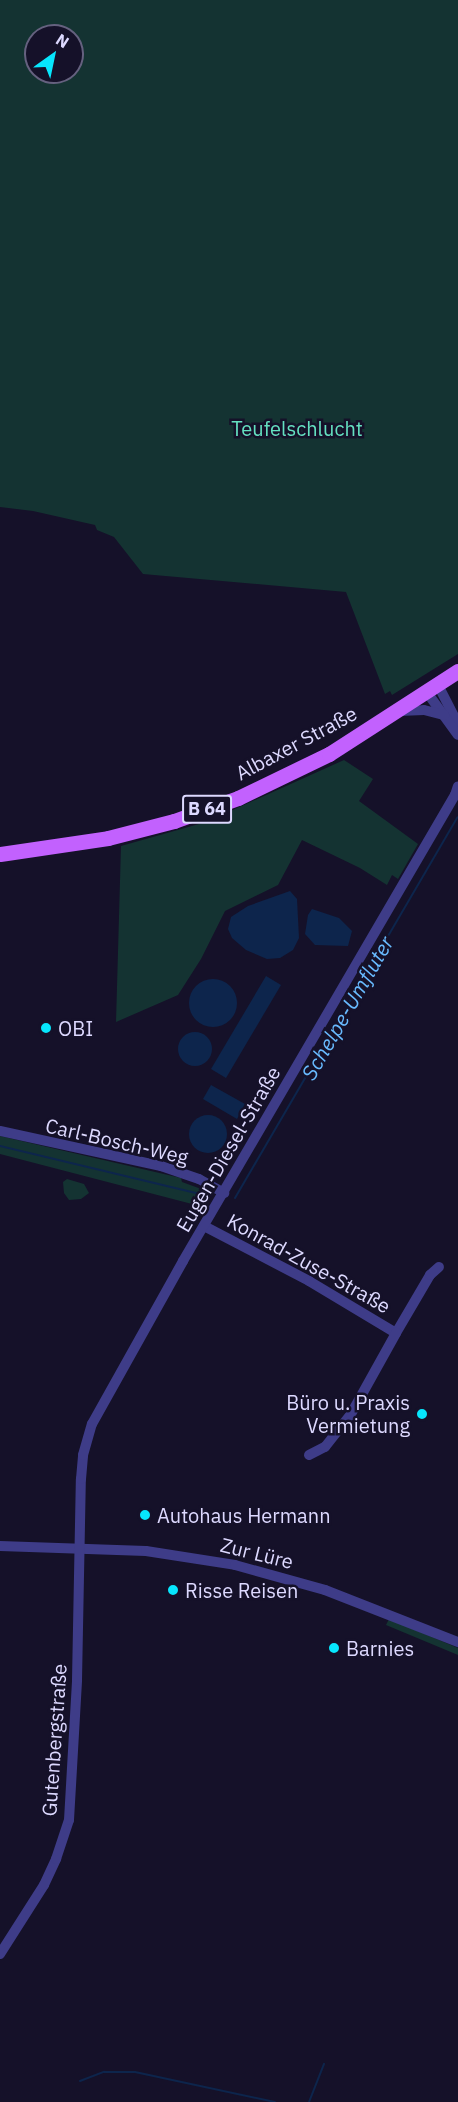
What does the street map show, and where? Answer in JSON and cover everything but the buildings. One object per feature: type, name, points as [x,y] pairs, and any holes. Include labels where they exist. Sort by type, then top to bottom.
[{"type":"main road","name":"Albaxer Straße","points":[[0,854],[108,838],[206,810],[299,770],[458,671]]},
{"type":"street","points":[[432,687],[444,715],[458,735]]},
{"type":"street","points":[[432,687],[458,724]]},
{"type":"street","points":[[396,711],[415,709],[444,715]]},
{"type":"street","name":"Eugen-Diesel-Straße","points":[[78,1547],[83,1455],[92,1424],[204,1226],[455,795],[458,786]]},
{"type":"street","name":"Carl-Bosch-Weg","points":[[0,1131],[161,1166],[199,1179],[224,1193]]},
{"type":"street","name":"Konrad-Zuse-Straße","points":[[204,1226],[309,1281],[396,1333]]},
{"type":"street","name":"Konrad-Zuse-Straße","points":[[309,1455],[325,1447],[351,1414],[430,1275],[439,1267]]},
{"type":"street","name":"Zur Lüre","points":[[0,1546],[146,1551],[202,1558],[268,1573],[392,1615],[458,1642]]},
{"type":"street","name":"Gutenbergstraße","points":[[0,1953],[44,1885],[56,1859],[69,1820],[77,1680],[78,1547]]},
{"type":"green space","name":"Teufelschlucht","points":[[0,0],[458,0],[458,654],[392,695],[390,691],[385,694],[346,592],[143,574],[114,537],[97,530],[95,525],[33,511],[0,507]]},
{"type":"green space","points":[[344,760],[373,779],[359,801],[418,844],[398,879],[392,875],[387,885],[360,868],[302,840],[278,885],[225,911],[201,959],[178,995],[116,1022],[121,846],[206,822]]},
{"type":"green space","points":[[0,1136],[181,1178],[182,1182],[204,1190],[204,1200],[192,1204],[0,1154]]},
{"type":"green space","points":[[67,1179],[84,1184],[89,1193],[81,1199],[69,1200],[64,1193],[63,1182]]},
{"type":"green space","points":[[389,1619],[458,1648],[458,1655],[386,1625]]},
{"type":"water","points":[[290,891],[297,899],[299,938],[293,950],[280,958],[267,959],[246,950],[232,938],[228,929],[231,917],[248,906]]},
{"type":"water","points":[[312,909],[339,918],[352,931],[348,946],[315,945],[305,934],[308,915]]},
{"type":"water","points":[[266,976],[281,985],[226,1078],[211,1069]]},
{"type":"water","points":[[208,979],[218,979],[230,986],[237,998],[237,1008],[230,1020],[218,1027],[208,1027],[193,1016],[189,1008],[189,998],[200,983]]},
{"type":"water","points":[[195,1032],[207,1037],[212,1049],[207,1061],[195,1066],[183,1061],[178,1049],[183,1037]]},
{"type":"water","points":[[211,1085],[245,1104],[237,1119],[203,1099]]},
{"type":"water","points":[[208,1115],[222,1120],[227,1134],[222,1148],[208,1153],[194,1148],[189,1134],[194,1120]]},
{"type":"waterway","name":"Schelpe-Umfluter","points":[[235,1198],[458,817]]},
{"type":"waterway","name":"Schelpe-Umfluter","points":[[0,1146],[204,1195]]},
{"type":"waterway","points":[[309,2102],[324,2064]]},
{"type":"waterway","points":[[80,2081],[104,2072],[135,2072],[275,2102]]},
{"type":"place","name":"OBI","points":[[46,1028]]},
{"type":"place","name":"Büro u. Praxis Vermietung","points":[[422,1414]]},
{"type":"place","name":"Autohaus Hermann","points":[[145,1515]]},
{"type":"place","name":"Risse Reisen","points":[[173,1590]]},
{"type":"place","name":"Barnies","points":[[334,1648]]}]
